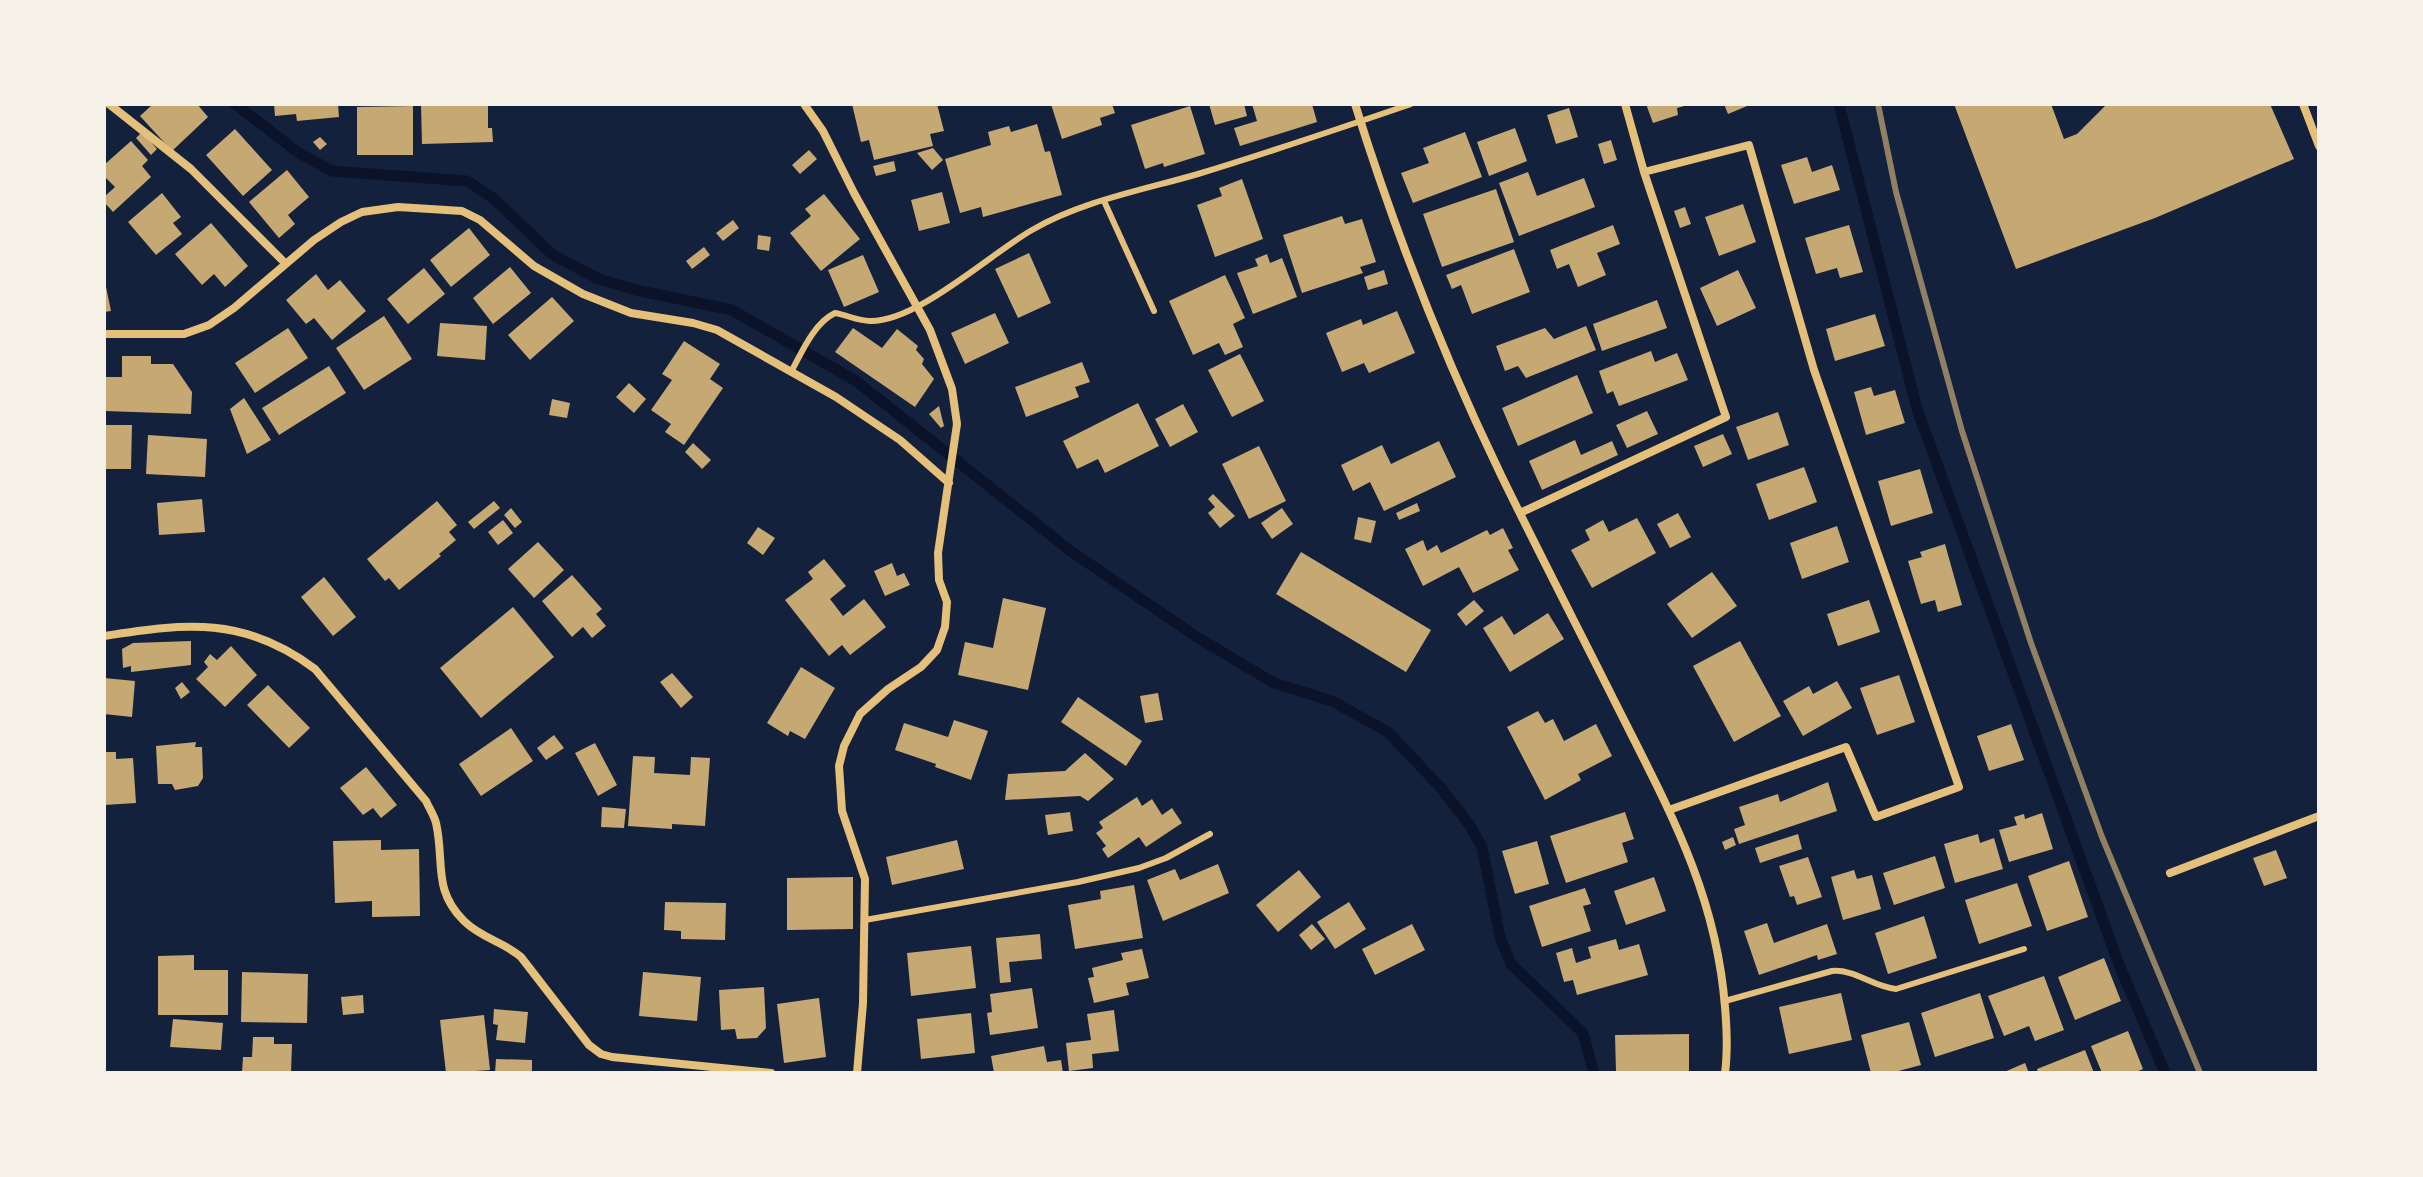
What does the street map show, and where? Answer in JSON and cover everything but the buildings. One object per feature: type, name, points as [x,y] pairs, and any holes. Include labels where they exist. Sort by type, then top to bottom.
[{"type":"street","points":[[109,104],[191,169],[286,264]]},
{"type":"street","points":[[804,104],[823,131],[930,330],[952,389],[956,439],[938,553],[939,580],[947,602],[945,627],[937,650],[921,667],[888,689],[860,714],[844,746],[839,766],[842,811],[865,879],[863,1003],[857,1073]]},
{"type":"street","points":[[1355,104],[1416,278],[1499,472],[1669,810],[1690,858],[1709,911],[1722,965],[1728,1050],[1725,1073]]},
{"type":"street","points":[[1520,513],[1726,417],[1644,172],[1625,104]]},
{"type":"street","points":[[2303,104],[2319,146]]},
{"type":"street","points":[[1644,172],[1749,145],[1814,370],[1959,787],[1876,817],[1846,747],[1669,810]]},
{"type":"street","points":[[104,334],[184,334],[209,325],[234,308],[314,240],[362,212],[398,207],[462,211],[480,220],[534,266],[583,294],[631,313],[717,330],[836,397],[900,440],[949,483]]},
{"type":"street","points":[[104,636],[203,625],[242,630],[292,652],[315,669],[426,801],[435,820],[443,892],[456,912],[481,936],[512,949],[521,957],[589,1045],[601,1054],[612,1057],[771,1073]]},
{"type":"street","points":[[2170,873],[2319,816]]},
{"type":"lane","points":[[791,372],[816,330],[835,313],[870,321],[900,314],[933,299],[1000,248],[1078,209],[1411,104]]},
{"type":"lane","points":[[1104,201],[1154,311]]},
{"type":"lane","points":[[865,920],[1139,868],[1166,858],[1210,834]]},
{"type":"lane","points":[[1725,1001],[1844,970],[1883,987],[1896,989],[2024,949]]},
{"type":"waterway","points":[[235,104],[299,153],[332,171],[467,181],[493,198],[553,255],[599,279],[732,310],[856,381],[1072,552],[1197,637],[1274,683],[1332,701],[1388,732],[1441,788],[1469,824],[1482,847],[1500,937],[1511,964],[1583,1033],[1594,1073]]},
{"type":"waterway","points":[[1839,104],[1917,409],[2120,967],[2165,1073]]},
{"type":"railway","points":[[1878,104],[1896,192],[1962,431],[2031,643],[2102,837],[2200,1073]]}]
